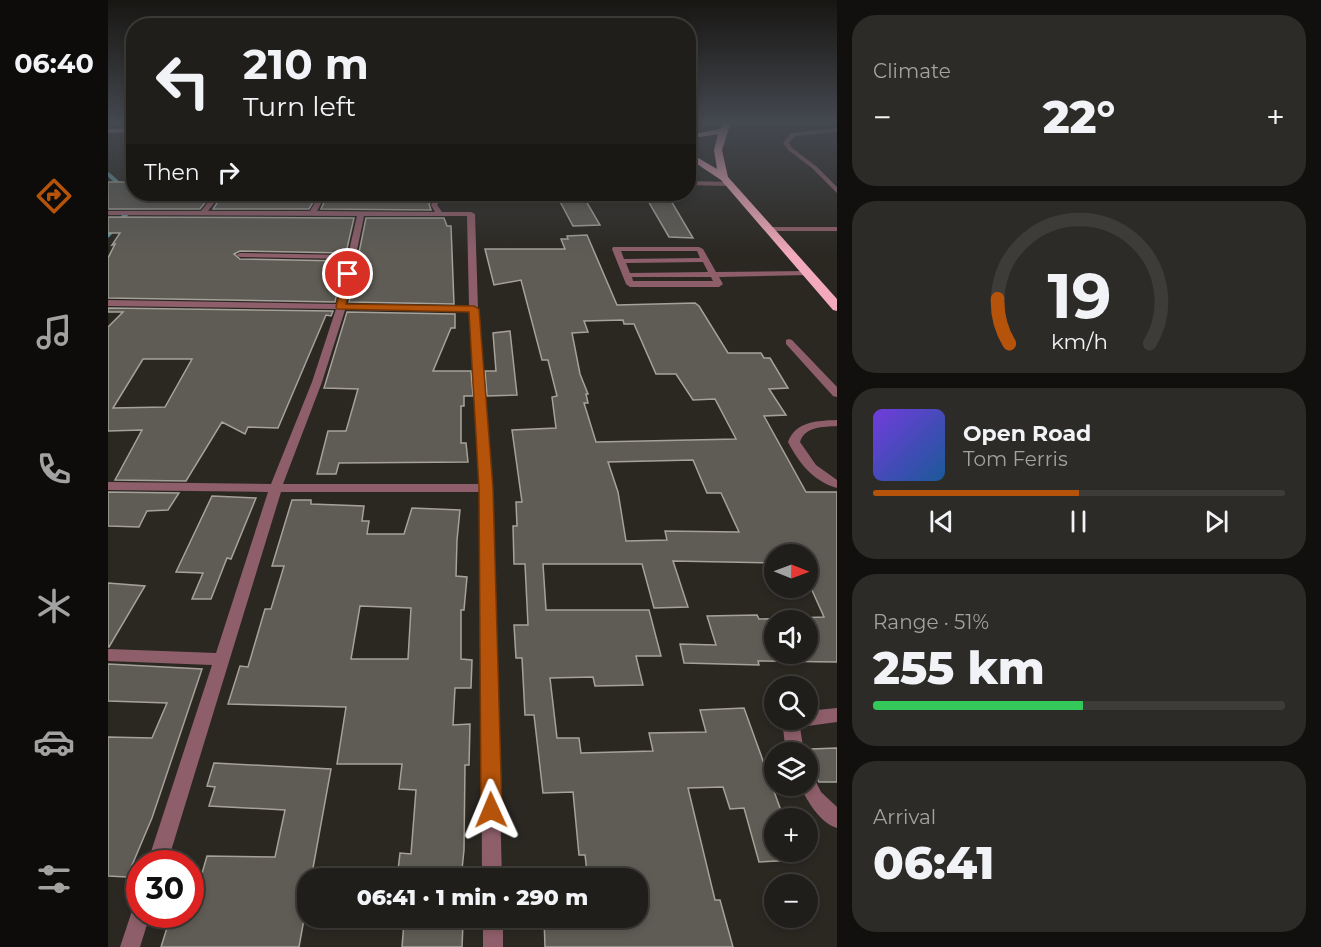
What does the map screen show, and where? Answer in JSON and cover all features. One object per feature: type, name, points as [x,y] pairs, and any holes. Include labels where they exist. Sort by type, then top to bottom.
[{"type":"highway","points":[[707,166],[727,181]]},
{"type":"highway","points":[[720,166],[727,181],[766,229],[835,303]]},
{"type":"street","points":[[813,166],[837,191]]},
{"type":"street","points":[[696,183],[727,181]]},
{"type":"street","points":[[202,214],[212,201]]},
{"type":"street","points":[[312,214],[319,201]]},
{"type":"street","points":[[436,201],[434,205],[440,214]]},
{"type":"street","points":[[108,213],[471,214],[474,309],[486,488],[492,868]]},
{"type":"street","points":[[161,850],[276,487],[317,382],[341,307],[361,215]]},
{"type":"street","points":[[766,229],[837,229]]},
{"type":"street","points":[[616,249],[699,249],[714,274],[719,284],[630,284],[616,249]]},
{"type":"street","points":[[240,255],[352,257]]},
{"type":"street","points":[[714,274],[808,273]]},
{"type":"street","points":[[108,303],[474,309]]},
{"type":"street","points":[[789,342],[837,394]]},
{"type":"street","points":[[837,423],[801,429],[795,435],[794,442],[820,476],[837,484]]},
{"type":"street","points":[[108,486],[486,488]]},
{"type":"street","points":[[108,655],[223,658]]},
{"type":"street","points":[[818,717],[837,715]]},
{"type":"street","points":[[813,796],[837,820]]},
{"type":"street","points":[[130,947],[136,928]]},
{"type":"street","points":[[493,928],[493,947]]},
{"type":"building","points":[[108,182],[126,182],[126,201],[206,201],[200,209],[108,209]]},
{"type":"building","points":[[218,201],[314,201],[309,209],[213,209]]},
{"type":"building","points":[[325,201],[431,201],[429,204],[431,210],[321,209]]},
{"type":"building","points":[[560,201],[586,201],[600,225],[573,226]]},
{"type":"building","points":[[648,201],[671,201],[693,238],[669,237]]},
{"type":"building","points":[[108,217],[354,218],[346,253],[240,251],[234,254],[240,259],[344,261],[335,302],[108,298],[108,258],[115,244],[112,245],[120,233],[108,233]]},
{"type":"building","points":[[366,218],[444,218],[447,226],[451,226],[454,304],[349,302]]},
{"type":"building","points":[[587,235],[617,305],[695,303],[728,353],[761,353],[764,358],[770,358],[788,388],[769,389],[786,415],[764,416],[806,492],[837,492],[837,662],[818,662],[818,617],[824,617],[816,598],[818,598],[818,544],[764,544],[764,563],[673,561],[688,607],[654,608],[642,564],[543,564],[546,610],[649,610],[661,656],[636,656],[643,685],[595,686],[593,677],[550,678],[557,738],[579,738],[581,753],[653,751],[649,733],[706,732],[700,710],[744,708],[764,764],[764,796],[776,796],[780,808],[764,808],[764,862],[759,862],[744,808],[730,809],[723,787],[688,788],[715,900],[720,900],[733,947],[545,947],[544,928],[648,928],[648,868],[587,868],[585,855],[579,855],[573,792],[543,793],[534,715],[525,715],[522,658],[516,658],[514,625],[528,625],[525,564],[514,564],[513,526],[517,526],[516,502],[522,502],[512,430],[556,428],[552,397],[557,396],[548,360],[542,360],[521,280],[494,285],[485,249],[565,249],[561,239],[568,239],[567,236]],"holes":[[[623,320],[624,324],[634,324],[656,374],[676,374],[693,400],[715,399],[736,439],[596,442],[584,403],[588,403],[586,394],[588,394],[580,374],[572,333],[588,332],[584,321]],[[693,460],[707,493],[721,493],[739,532],[665,531],[667,540],[626,541],[618,492],[608,462]]]},
{"type":"building","points":[[108,308],[333,311],[331,316],[326,315],[278,428],[248,427],[245,434],[222,422],[186,481],[115,480],[142,430],[108,431],[108,327],[123,312],[108,312]],"holes":[[[143,359],[192,359],[165,407],[113,408]]]},
{"type":"building","points":[[347,312],[455,314],[455,328],[451,328],[433,371],[471,371],[473,396],[464,396],[464,406],[461,406],[461,443],[466,443],[468,462],[339,463],[336,474],[317,474],[328,431],[346,431],[358,389],[324,388]]},
{"type":"building","points":[[510,331],[517,395],[487,396],[485,371],[496,371],[493,333]]},
{"type":"building","points":[[108,492],[179,493],[168,510],[147,511],[139,527],[108,526]]},
{"type":"building","points":[[212,496],[256,498],[231,559],[227,558],[211,599],[192,599],[203,573],[176,572]]},
{"type":"building","points":[[292,500],[311,500],[311,504],[364,506],[362,521],[369,521],[367,534],[404,534],[412,508],[460,510],[456,576],[467,577],[464,610],[461,610],[461,659],[472,660],[471,688],[455,688],[453,725],[470,724],[469,765],[465,765],[462,868],[398,868],[400,853],[411,854],[416,790],[399,789],[402,764],[337,764],[346,707],[228,704],[240,666],[248,667],[265,609],[271,609],[284,566],[272,566]],"holes":[[[360,606],[411,608],[408,659],[351,659]]]},
{"type":"building","points":[[108,583],[145,586],[109,647],[108,647]]},
{"type":"building","points":[[757,615],[759,619],[764,619],[764,661],[758,661],[759,665],[684,663],[680,644],[716,645],[707,616]]},
{"type":"building","points":[[108,664],[202,669],[152,818],[138,850],[126,850],[126,877],[108,876],[108,737],[152,738],[167,703],[108,701]]},
{"type":"building","points":[[837,748],[837,782],[818,780],[818,749]]},
{"type":"building","points":[[214,763],[331,769],[313,868],[297,868],[297,928],[302,928],[299,947],[161,947],[167,928],[204,928],[204,866],[207,856],[275,857],[285,810],[209,806],[215,787],[207,786]]},
{"type":"building","points":[[404,928],[463,928],[462,947],[402,947]]},
{"type":"waterway","points":[[108,174],[118,183],[116,188]]},
{"type":"waterway","points":[[108,235],[126,214]]},
{"type":"route","points":[[348,274],[341,307],[474,309],[486,488],[491,810]]}]
